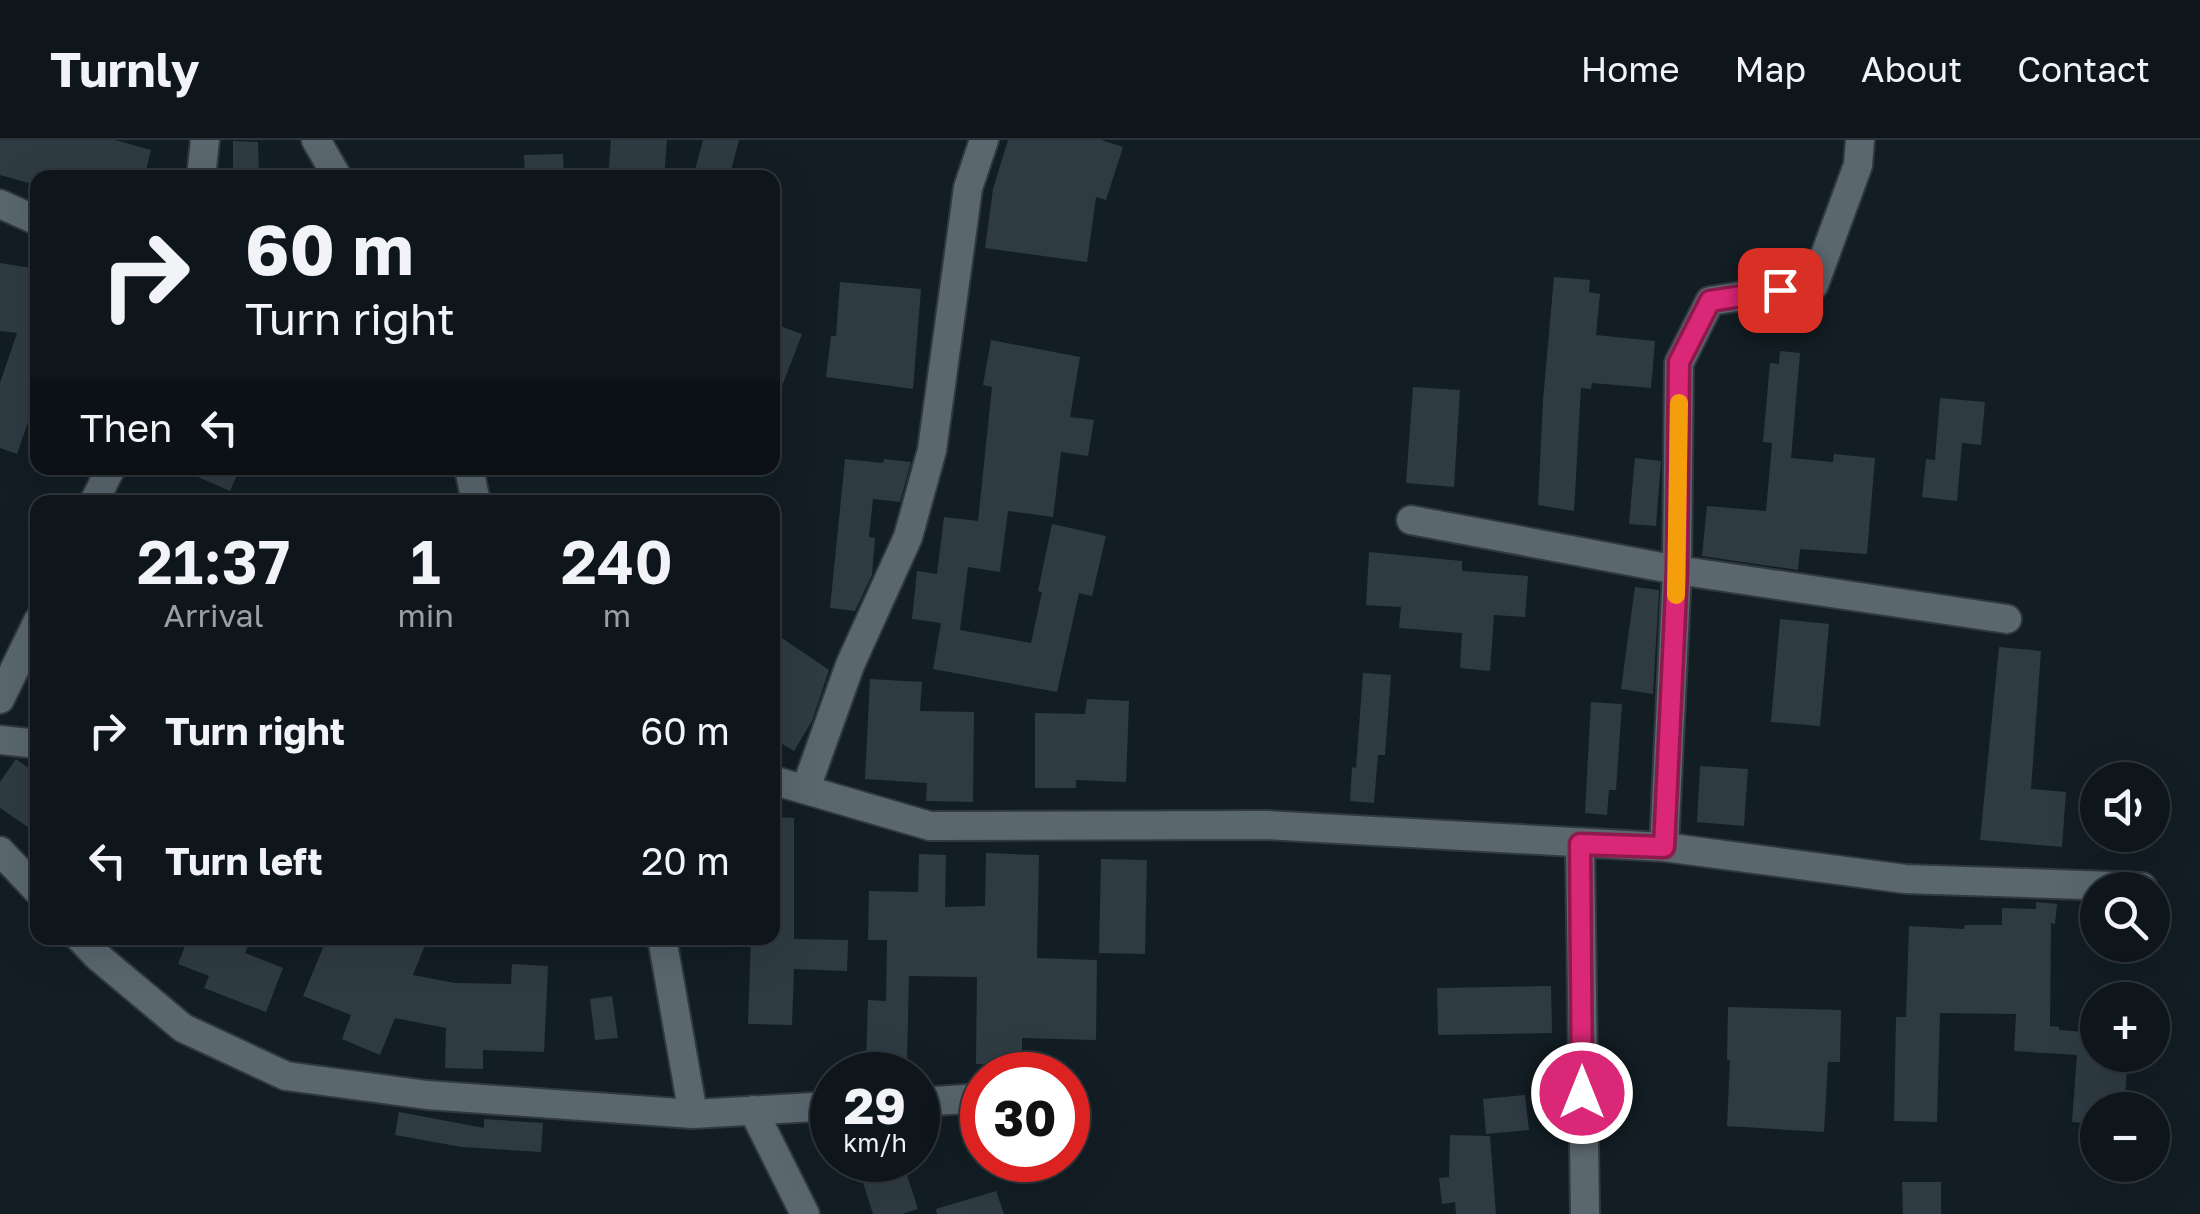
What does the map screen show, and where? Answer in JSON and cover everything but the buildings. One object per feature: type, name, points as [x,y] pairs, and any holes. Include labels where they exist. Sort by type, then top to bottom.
[{"type":"street","points":[[203,170],[205,140]]},
{"type":"street","points":[[316,140],[333,170]]},
{"type":"street","points":[[806,788],[850,664],[908,537],[932,450],[968,188],[984,140]]},
{"type":"street","points":[[1664,847],[1677,570],[1679,362],[1710,301],[1814,285],[1858,164],[1860,140]]},
{"type":"street","points":[[0,204],[30,217]]},
{"type":"street","points":[[1411,520],[1677,570],[2007,619]]},
{"type":"street","points":[[0,699],[30,637]]},
{"type":"street","points":[[0,740],[30,743]]},
{"type":"street","points":[[780,782],[930,826],[1266,825],[1664,847],[1904,879],[2080,885]]},
{"type":"street","points":[[1580,844],[1585,1214]]},
{"type":"street","points":[[0,851],[30,883]]},
{"type":"street","points":[[87,945],[183,1028],[286,1076],[428,1094],[693,1114],[810,1107]]},
{"type":"street","points":[[663,945],[693,1114]]},
{"type":"street","points":[[752,1110],[804,1214]]},
{"type":"slow traffic","points":[[1676,595],[1679,403]]},
{"type":"route","points":[[1582,1093],[1580,844],[1664,847],[1677,570],[1679,362],[1710,301],[1780,290]]}]
